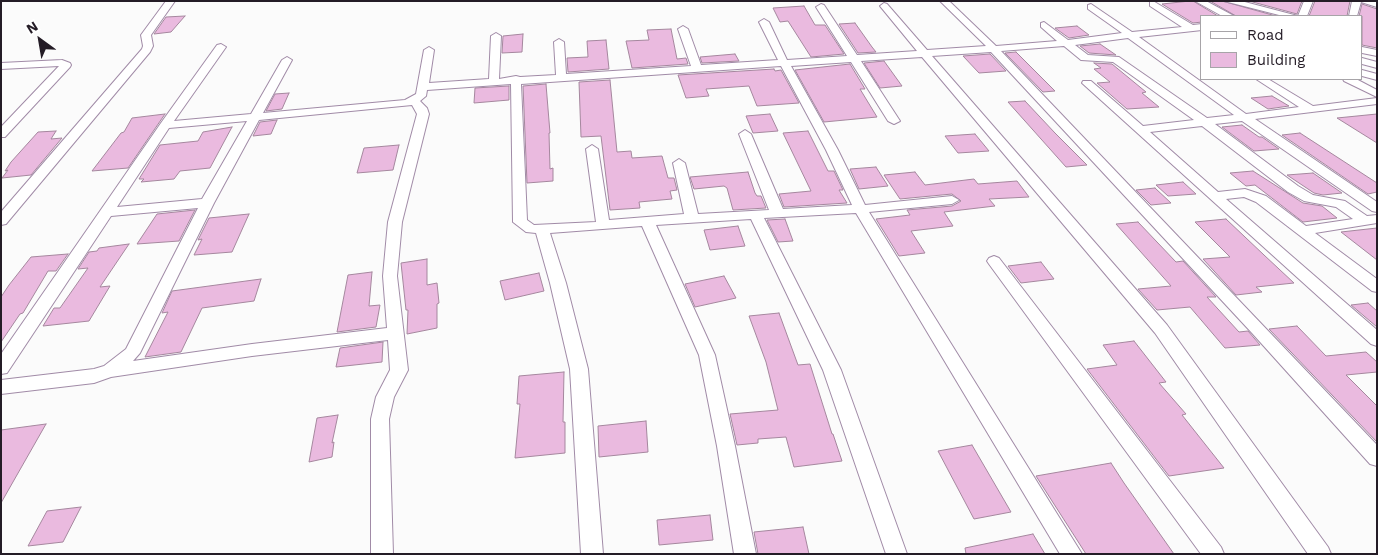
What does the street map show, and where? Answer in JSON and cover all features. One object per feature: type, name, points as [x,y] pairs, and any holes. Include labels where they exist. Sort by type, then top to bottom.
[{"type":"street","points":[[1,221],[146,50],[148,46],[146,35],[171,1]]},
{"type":"street","points":[[944,1],[993,48],[1377,458]]},
{"type":"street","points":[[1199,1],[1227,15]]},
{"type":"street","points":[[1228,1],[1255,4],[1291,15]]},
{"type":"street","points":[[1304,15],[1309,1]]},
{"type":"street","points":[[1353,15],[1357,1]]},
{"type":"street","points":[[1154,4],[1200,34]]},
{"type":"street","points":[[884,6],[1161,329],[1321,554]]},
{"type":"street","points":[[821,7],[894,121]]},
{"type":"street","points":[[1091,8],[1377,208]]},
{"type":"street","points":[[764,22],[784,63],[832,150],[860,209],[1072,554]]},
{"type":"street","points":[[1044,25],[1085,58],[1115,59],[1206,123],[1292,189],[1309,198],[1340,204],[1371,220]]},
{"type":"street","points":[[424,87],[993,48],[1200,27]]},
{"type":"street","points":[[683,29],[696,68]]},
{"type":"street","points":[[494,81],[496,36]]},
{"type":"street","points":[[559,42],[561,77]]},
{"type":"street","points":[[1,368],[221,47]]},
{"type":"street","points":[[166,125],[401,104],[414,101],[421,96],[424,87],[429,50]]},
{"type":"street","points":[[1363,50],[1377,53]]},
{"type":"street","points":[[110,371],[132,353],[207,204],[287,60]]},
{"type":"street","points":[[1363,61],[1377,65]]},
{"type":"street","points":[[1,66],[62,63],[66,65],[1,134]]},
{"type":"street","points":[[1363,73],[1377,76]]},
{"type":"street","points":[[1363,78],[1377,85]]},
{"type":"street","points":[[516,80],[520,222],[531,229],[542,230],[692,218],[860,209],[952,200]]},
{"type":"street","points":[[1263,80],[1312,110]]},
{"type":"street","points":[[1350,80],[1377,94]]},
{"type":"street","points":[[1087,83],[1376,339]]},
{"type":"street","points":[[382,554],[380,419],[386,398],[398,370],[390,276],[392,237],[394,222],[423,114],[421,108],[414,101]]},
{"type":"street","points":[[1140,130],[1377,102]]},
{"type":"street","points":[[745,134],[778,214]]},
{"type":"street","points":[[592,149],[603,225]]},
{"type":"street","points":[[679,163],[692,218]]},
{"type":"street","points":[[1215,196],[1245,193],[1256,196],[1377,287]]},
{"type":"street","points":[[107,212],[207,204]]},
{"type":"street","points":[[756,216],[832,370],[897,554]]},
{"type":"street","points":[[1303,230],[1371,220]]},
{"type":"street","points":[[647,221],[707,355],[726,446],[745,554]]},
{"type":"street","points":[[542,230],[558,283],[579,369],[592,554]]},
{"type":"street","points":[[994,261],[1214,554]]},
{"type":"street","points":[[1,387],[94,376],[110,371],[252,350],[394,333]]},
{"type":"building","points":[[1193,1],[1216,15],[1200,15],[1200,22],[1193,23],[1162,4]]},
{"type":"building","points":[[1210,1],[1222,1],[1272,15],[1234,15]]},
{"type":"building","points":[[1249,1],[1302,1],[1297,14]]},
{"type":"building","points":[[1315,1],[1350,1],[1347,15],[1309,15]]},
{"type":"building","points":[[1362,4],[1377,9],[1377,48],[1363,45],[1363,15],[1359,15]]},
{"type":"building","points":[[804,6],[815,25],[825,25],[844,54],[811,57],[788,21],[780,22],[773,8]]},
{"type":"building","points":[[185,16],[171,32],[154,34],[166,17]]},
{"type":"building","points":[[855,23],[876,52],[858,53],[839,24]]},
{"type":"building","points":[[1077,26],[1089,35],[1069,38],[1055,28]]},
{"type":"building","points":[[671,29],[677,59],[686,58],[688,64],[632,68],[626,41],[649,40],[647,30]]},
{"type":"building","points":[[523,34],[522,52],[502,53],[503,36]]},
{"type":"building","points":[[606,40],[609,69],[568,72],[567,58],[588,57],[587,41]]},
{"type":"building","points":[[1100,44],[1116,55],[1089,53],[1080,46]]},
{"type":"building","points":[[1016,52],[1055,91],[1043,92],[1005,53]]},
{"type":"building","points":[[735,54],[739,61],[702,63],[700,57]]},
{"type":"building","points":[[990,54],[1006,71],[979,73],[963,56]]},
{"type":"building","points":[[884,61],[902,86],[880,88],[864,63]]},
{"type":"building","points":[[1094,63],[1112,64],[1146,92],[1142,93],[1159,107],[1127,109],[1097,83],[1110,82],[1094,69],[1101,68]]},
{"type":"building","points":[[850,64],[865,89],[860,89],[877,117],[824,122],[795,70]]},
{"type":"building","points":[[774,69],[775,71],[781,70],[799,103],[757,106],[749,86],[706,89],[709,96],[686,98],[678,75]]},
{"type":"building","points":[[610,80],[617,152],[631,151],[632,158],[662,156],[668,178],[674,178],[677,190],[670,191],[672,199],[639,202],[640,208],[610,210],[601,136],[581,137],[579,82]]},
{"type":"building","points":[[546,84],[550,133],[550,169],[553,168],[553,181],[527,183],[523,86]]},
{"type":"building","points":[[509,86],[509,100],[474,103],[475,88]]},
{"type":"building","points":[[289,93],[282,109],[266,111],[275,94]]},
{"type":"building","points":[[1272,96],[1289,106],[1268,109],[1251,98]]},
{"type":"building","points":[[1025,101],[1087,165],[1066,167],[1008,102]]},
{"type":"building","points":[[165,114],[128,168],[92,171],[121,133],[124,132],[132,118]]},
{"type":"building","points":[[770,114],[778,131],[753,133],[746,116]]},
{"type":"building","points":[[1377,114],[1377,143],[1337,118]]},
{"type":"building","points":[[277,120],[271,134],[253,136],[260,122]]},
{"type":"building","points":[[1242,125],[1279,149],[1254,151],[1222,127]]},
{"type":"building","points":[[232,127],[210,168],[180,171],[174,179],[141,182],[144,179],[139,179],[160,145],[198,141],[203,132]]},
{"type":"building","points":[[56,131],[51,139],[62,138],[31,175],[2,178],[11,162],[38,132]]},
{"type":"building","points":[[808,131],[828,171],[834,171],[843,190],[839,190],[847,203],[784,207],[779,194],[811,191],[783,133]]},
{"type":"building","points":[[1300,133],[1377,183],[1377,192],[1368,194],[1282,135]]},
{"type":"building","points":[[975,134],[989,151],[958,153],[945,136]]},
{"type":"building","points":[[399,145],[393,170],[357,173],[364,148]]},
{"type":"building","points":[[876,167],[888,186],[859,189],[850,169]]},
{"type":"building","points":[[1253,171],[1303,203],[1322,206],[1337,218],[1303,222],[1255,185],[1246,186],[1230,173]]},
{"type":"building","points":[[748,172],[755,193],[757,196],[761,196],[766,208],[733,210],[727,188],[724,186],[694,189],[690,177]]},
{"type":"building","points":[[915,172],[925,185],[974,179],[978,184],[1017,181],[1029,197],[989,199],[995,206],[944,212],[953,226],[911,231],[925,253],[899,256],[876,219],[910,215],[907,210],[952,206],[961,201],[952,194],[900,199],[884,175]]},
{"type":"building","points":[[1313,173],[1342,193],[1323,195],[1314,193],[1287,175]]},
{"type":"building","points":[[1183,182],[1196,194],[1168,196],[1156,185]]},
{"type":"building","points":[[1155,188],[1171,203],[1151,205],[1136,190]]},
{"type":"building","points":[[195,210],[179,241],[137,244],[157,214]]},
{"type":"building","points":[[249,214],[232,252],[194,255],[202,239],[198,240],[209,218]]},
{"type":"building","points":[[785,219],[793,241],[778,242],[767,220]]},
{"type":"building","points":[[1226,219],[1294,283],[1256,287],[1262,292],[1236,295],[1203,259],[1230,257],[1195,222]]},
{"type":"building","points":[[1138,222],[1176,262],[1183,261],[1216,297],[1207,297],[1239,332],[1248,331],[1260,345],[1225,348],[1190,307],[1157,310],[1138,289],[1171,286],[1116,224]]},
{"type":"building","points":[[738,226],[745,246],[710,250],[704,230]]},
{"type":"building","points":[[1377,228],[1377,260],[1341,232]]},
{"type":"building","points":[[129,244],[100,287],[110,286],[89,321],[43,326],[54,308],[60,308],[88,268],[78,269],[89,252],[97,251],[99,248]]},
{"type":"building","points":[[68,254],[56,271],[48,271],[23,313],[20,314],[1,342],[1,297],[9,285],[31,257]]},
{"type":"building","points":[[427,259],[427,285],[437,283],[439,303],[437,304],[437,328],[407,334],[408,310],[406,310],[401,263]]},
{"type":"building","points":[[1041,262],[1054,279],[1021,283],[1008,266]]},
{"type":"building","points":[[372,272],[369,306],[380,305],[376,327],[337,332],[348,275]]},
{"type":"building","points":[[539,273],[544,291],[505,300],[500,281]]},
{"type":"building","points":[[724,276],[736,298],[695,307],[685,284]]},
{"type":"building","points":[[261,279],[254,301],[202,308],[181,352],[145,357],[168,312],[162,313],[172,291]]},
{"type":"building","points":[[1368,303],[1377,311],[1377,327],[1351,305]]},
{"type":"building","points":[[779,313],[798,365],[810,364],[842,461],[794,467],[786,437],[758,439],[758,443],[737,445],[730,414],[778,410],[766,362],[749,316]]},
{"type":"building","points":[[1297,326],[1326,356],[1366,352],[1377,362],[1377,372],[1346,375],[1377,406],[1377,442],[1269,329]]},
{"type":"building","points":[[1134,341],[1166,382],[1159,383],[1186,414],[1182,415],[1224,468],[1169,476],[1087,369],[1117,365],[1103,345]]},
{"type":"building","points":[[383,342],[382,362],[336,367],[340,348]]},
{"type":"building","points":[[564,372],[563,422],[565,422],[565,453],[515,458],[520,404],[517,404],[519,376]]},
{"type":"building","points":[[338,415],[332,443],[334,442],[332,457],[309,462],[317,418]]},
{"type":"building","points":[[646,421],[648,452],[599,457],[598,426]]},
{"type":"building","points":[[46,424],[1,503],[1,430]]},
{"type":"building","points":[[972,445],[1011,512],[974,519],[938,451]]},
{"type":"building","points":[[1111,463],[1174,554],[1086,554],[1036,476]]},
{"type":"building","points":[[81,507],[63,542],[28,546],[47,511]]},
{"type":"building","points":[[710,515],[713,540],[659,545],[657,520]]},
{"type":"building","points":[[803,527],[809,554],[758,554],[754,532]]},
{"type":"building","points":[[1033,534],[1045,554],[966,554],[965,548]]}]
